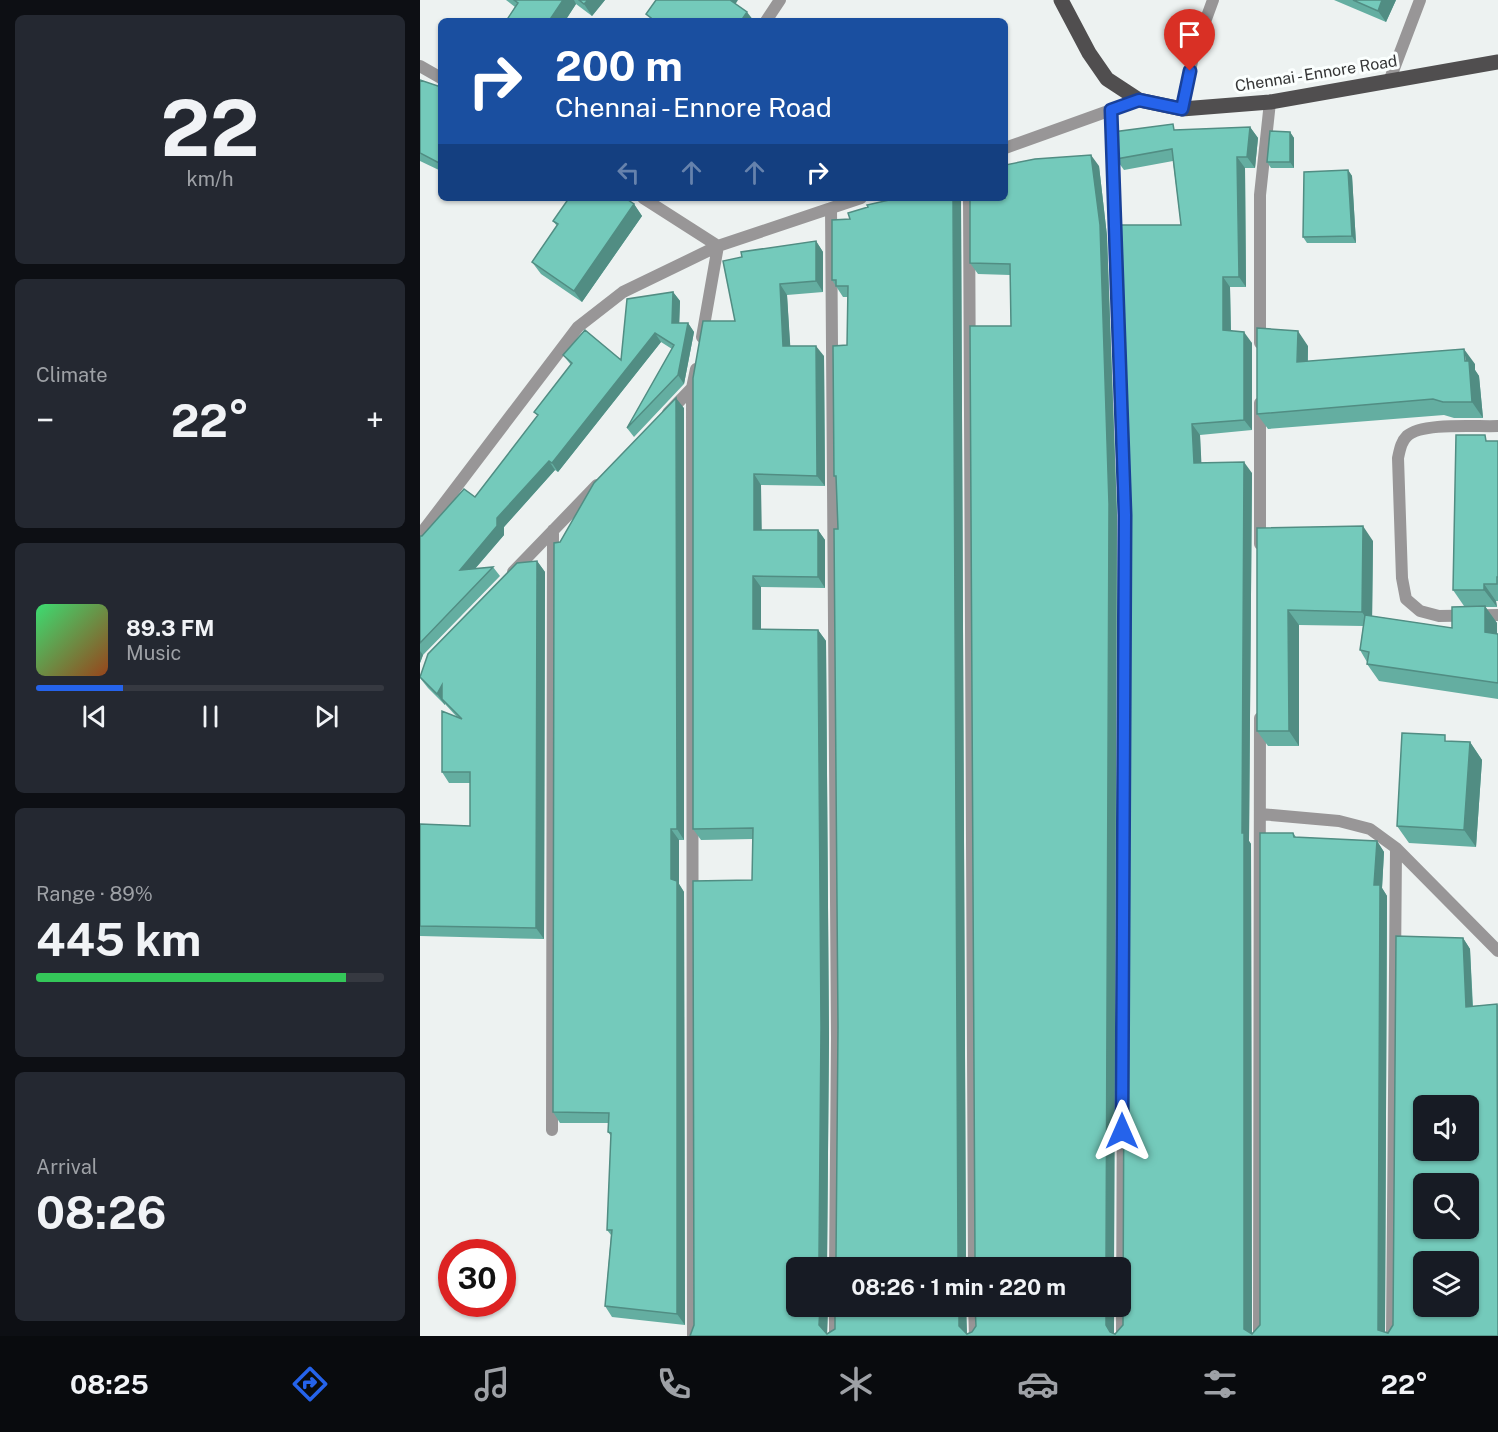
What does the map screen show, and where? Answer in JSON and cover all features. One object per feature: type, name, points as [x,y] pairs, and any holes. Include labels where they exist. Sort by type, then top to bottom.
[{"type":"main road","points":[[1061,0],[1089,53],[1107,79],[1139,100]]},
{"type":"main road","name":"Chennai - Ennore Road","points":[[1139,100],[1182,109],[1270,102],[1498,62]]},
{"type":"street","points":[[768,18],[780,0]]},
{"type":"street","points":[[1182,109],[1194,52],[1213,0]]},
{"type":"street","points":[[1390,80],[1420,0]]},
{"type":"street","points":[[420,66],[438,76]]},
{"type":"street","points":[[1008,147],[1139,100]]},
{"type":"street","points":[[1260,362],[1260,195],[1270,102]]},
{"type":"street","points":[[1111,110],[1125,515],[1122,1336]]},
{"type":"street","points":[[649,201],[718,246]]},
{"type":"street","points":[[420,535],[578,327],[623,292],[718,246],[852,201]]},
{"type":"street","points":[[969,201],[974,1257]]},
{"type":"street","points":[[831,208],[837,1026],[835,1257]]},
{"type":"street","points":[[693,1336],[692,388],[718,246]]},
{"type":"street","points":[[1260,386],[1260,552]]},
{"type":"street","points":[[660,422],[692,388]]},
{"type":"street","points":[[1498,426],[1424,428],[1410,434],[1402,442],[1398,458],[1402,578],[1406,599],[1420,611],[1439,616],[1498,615]]},
{"type":"street","points":[[507,579],[610,472]]},
{"type":"street","points":[[552,1130],[553,530]]},
{"type":"street","points":[[1259,1336],[1260,707]]},
{"type":"street","points":[[1260,814],[1339,822],[1370,829],[1396,848],[1498,951]]},
{"type":"street","points":[[1392,1336],[1396,848]]},
{"type":"street","points":[[834,1336],[835,1317]]},
{"type":"street","points":[[974,1317],[975,1336]]},
{"type":"building","points":[[514,0],[563,0],[551,18],[508,18],[518,3]]},
{"type":"building","points":[[656,0],[730,0],[747,12],[743,18],[651,18],[646,14]]},
{"type":"building","points":[[1353,0],[1382,0],[1378,11]]},
{"type":"building","points":[[420,80],[438,86],[438,162],[420,153]]},
{"type":"building","points":[[1173,124],[1174,130],[1250,127],[1247,157],[1237,157],[1239,277],[1223,277],[1223,330],[1244,332],[1244,420],[1192,424],[1194,463],[1244,462],[1242,833],[1244,833],[1244,1329],[1252,1334],[1260,1325],[1260,833],[1293,833],[1294,837],[1377,841],[1374,885],[1380,885],[1378,1330],[1388,1333],[1393,1325],[1396,936],[1463,938],[1466,1007],[1497,1004],[1498,1336],[690,1336],[694,1325],[693,881],[752,880],[753,828],[693,829],[693,378],[703,321],[735,321],[723,261],[742,257],[741,252],[816,241],[816,281],[780,284],[783,346],[816,346],[817,476],[754,474],[754,530],[818,530],[818,577],[753,576],[753,629],[818,630],[821,1027],[819,1257],[786,1257],[786,1317],[819,1317],[819,1325],[827,1334],[835,1329],[835,1317],[959,1317],[959,1326],[967,1334],[972,1332],[976,1326],[976,1317],[1106,1317],[1106,1325],[1110,1332],[1115,1334],[1123,1325],[1123,1317],[1131,1317],[1131,1257],[1123,1257],[1126,504],[1116,225],[1181,225],[1172,149],[1116,159],[1113,132]]},
{"type":"building","points":[[1270,131],[1290,132],[1290,162],[1267,162]]},
{"type":"building","points":[[1091,155],[1100,225],[1109,504],[1106,1257],[975,1257],[970,326],[1011,326],[1010,264],[970,263],[970,201],[1008,201],[1008,164],[1035,159]]},
{"type":"building","points":[[1348,170],[1352,236],[1303,237],[1304,172]]},
{"type":"building","points":[[567,201],[630,201],[634,204],[574,291],[532,262],[558,224],[553,221]]},
{"type":"building","points":[[885,201],[953,201],[958,1257],[836,1257],[838,1027],[834,529],[838,529],[836,476],[834,476],[833,346],[847,345],[848,286],[836,286],[836,280],[832,280],[832,220],[850,219],[848,213]]},
{"type":"building","points":[[673,292],[672,323],[688,323],[678,375],[627,428],[674,345],[655,333],[552,463],[549,461],[497,518],[497,526],[460,570],[493,567],[420,643],[420,536],[464,489],[475,497],[538,415],[534,412],[572,363],[563,355],[585,330],[621,360],[627,299]]},
{"type":"building","points":[[1257,328],[1298,331],[1297,362],[1464,349],[1465,361],[1469,361],[1472,402],[1443,402],[1433,399],[1257,414]]},
{"type":"building","points":[[676,398],[677,829],[671,829],[671,879],[677,881],[677,1314],[605,1306],[612,1230],[607,1230],[611,1133],[608,1132],[609,1113],[553,1112],[554,543],[560,542],[594,483]]},
{"type":"building","points":[[1456,435],[1485,435],[1486,441],[1498,441],[1498,577],[1497,584],[1484,584],[1484,590],[1453,590]]},
{"type":"building","points":[[1363,526],[1362,612],[1288,610],[1289,731],[1257,731],[1257,528]]},
{"type":"building","points":[[537,561],[536,928],[420,926],[420,824],[470,826],[470,772],[442,772],[442,711],[462,719],[442,699],[442,685],[437,694],[420,677],[428,654],[517,563]]},
{"type":"building","points":[[1485,606],[1485,632],[1498,634],[1498,683],[1367,664],[1369,652],[1360,650],[1365,615],[1452,628],[1452,607]]},
{"type":"building","points":[[1402,733],[1445,735],[1445,741],[1470,742],[1464,830],[1397,826]]},
{"type":"route","points":[[1122,1131],[1125,515],[1111,110],[1139,100],[1182,109],[1190,71]]}]
